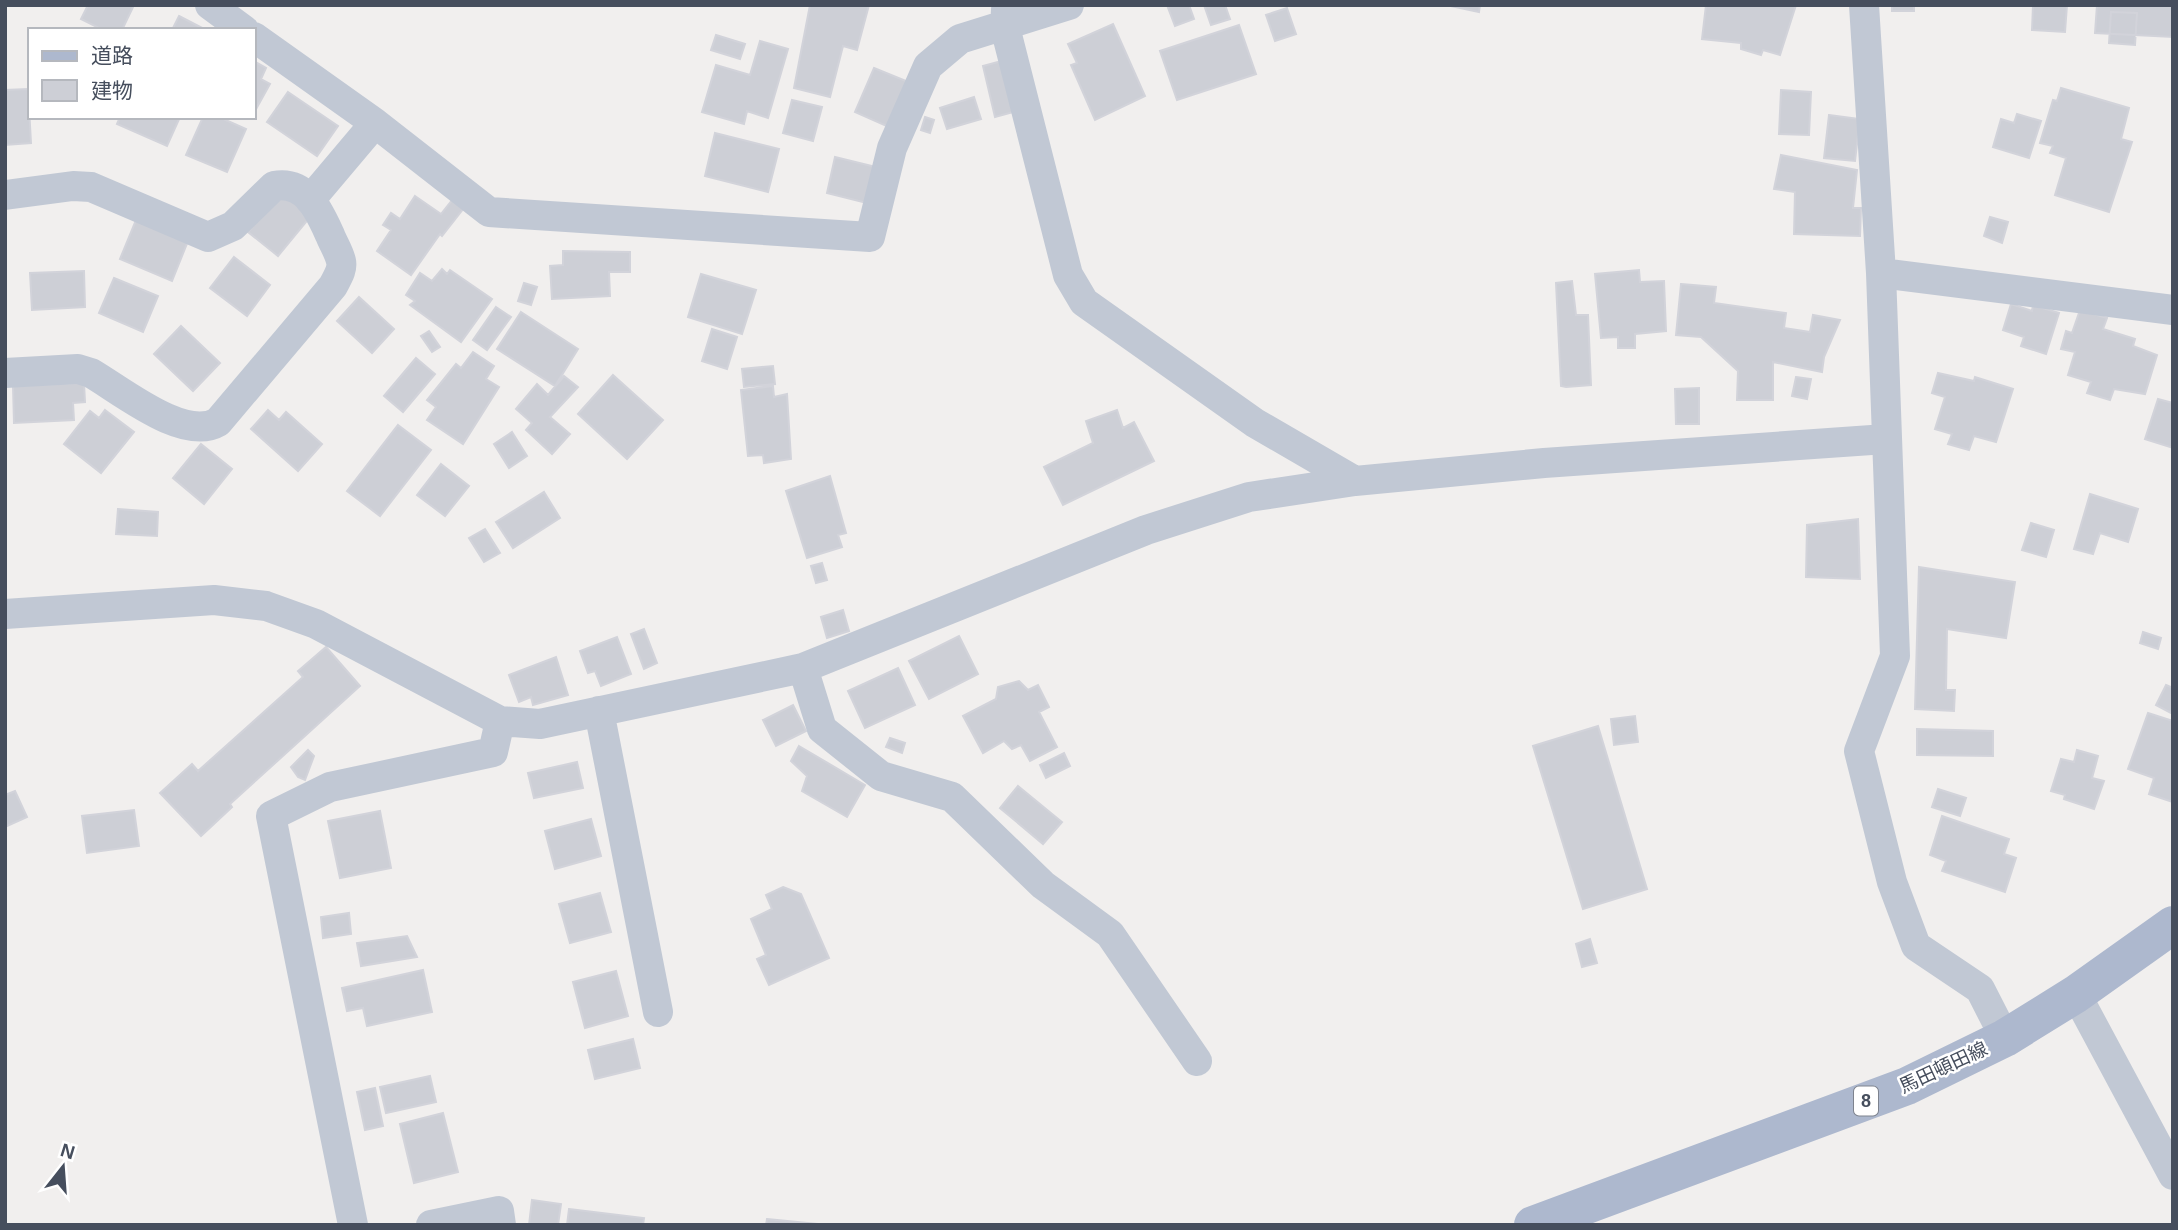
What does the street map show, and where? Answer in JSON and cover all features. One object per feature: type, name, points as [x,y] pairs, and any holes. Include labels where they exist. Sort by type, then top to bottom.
[{"type":"main road","name":"馬田頓田線","points":[[1533,1225],[1907,1086],[2005,1038],[2076,994],[2173,925]]},
{"type":"street","points":[[210,5],[241,28]]},
{"type":"street","points":[[256,38],[374,123],[488,212],[870,237],[892,148],[928,66],[960,39],[1006,16],[1069,5]]},
{"type":"street","points":[[1864,5],[1881,273],[1895,656],[1859,751],[1892,882],[1916,946],[1980,989],[2005,1038]]},
{"type":"street","points":[[1006,16],[1068,275],[1083,302],[1255,423],[1355,481]]},
{"type":"street","points":[[310,200],[374,123]]},
{"type":"street","points":[[5,195],[73,186],[91,187],[208,237],[233,226],[274,186],[294,186],[319,211],[341,261],[340,274],[333,286],[218,422],[207,428],[177,424],[91,373],[78,369],[5,373]]},
{"type":"street","points":[[1881,273],[2173,310]]},
{"type":"street","points":[[5,614],[214,600],[266,606],[316,624],[500,721],[540,724],[803,668],[1146,530],[1249,497],[1355,481],[1545,463],[1886,439]]},
{"type":"street","points":[[803,668],[822,729],[881,776],[952,797],[1043,885],[1110,934],[1196,1061]]},
{"type":"street","points":[[599,711],[658,1012]]},
{"type":"street","points":[[353,1225],[271,816],[330,787],[493,752],[500,721]]},
{"type":"street","points":[[2076,994],[2173,1175]]},
{"type":"street","points":[[431,1225],[499,1211],[501,1225]]},
{"type":"building","points":[[88,5],[134,5],[123,28],[99,28],[81,19]]},
{"type":"building","points":[[810,5],[869,5],[857,50],[843,46],[830,97],[794,88]]},
{"type":"building","points":[[1167,5],[1189,5],[1194,19],[1175,26]]},
{"type":"building","points":[[1204,5],[1225,5],[1230,19],[1211,25]]},
{"type":"building","points":[[1446,5],[1480,5],[1479,12]]},
{"type":"building","points":[[1706,5],[1796,5],[1780,55],[1763,50],[1761,55],[1741,49],[1741,43],[1702,39]]},
{"type":"building","points":[[1892,5],[1914,5],[1914,11],[1892,11]]},
{"type":"building","points":[[2033,5],[2067,5],[2065,32],[2032,30]]},
{"type":"building","points":[[2097,5],[2173,5],[2173,37],[2095,33]]},
{"type":"building","points":[[1287,8],[1296,34],[1275,41],[1266,15]]},
{"type":"building","points":[[2111,12],[2137,13],[2135,45],[2109,43]]},
{"type":"building","points":[[179,16],[202,28],[173,28]]},
{"type":"building","points":[[1113,24],[1145,96],[1095,120],[1071,65],[1077,63],[1068,44]]},
{"type":"building","points":[[1239,25],[1256,74],[1177,100],[1160,51]]},
{"type":"building","points":[[716,35],[745,44],[740,59],[711,50]]},
{"type":"building","points":[[760,41],[788,49],[768,118],[747,111],[744,124],[702,112],[716,65],[750,75]]},
{"type":"building","points":[[1009,59],[1021,110],[995,117],[983,66]]},
{"type":"building","points":[[256,62],[266,68],[261,79],[270,84],[256,109]]},
{"type":"building","points":[[874,68],[911,83],[891,128],[855,112]]},
{"type":"building","points":[[2061,88],[2129,108],[2121,139],[2132,142],[2109,212],[2055,195],[2066,158],[2050,153],[2053,146],[2040,143],[2053,100],[2057,101]]},
{"type":"building","points":[[28,89],[31,143],[5,145],[5,90]]},
{"type":"building","points":[[1781,90],[1811,92],[1809,135],[1779,134]]},
{"type":"building","points":[[288,92],[338,126],[317,156],[267,122]]},
{"type":"building","points":[[974,97],[981,119],[947,129],[940,108]]},
{"type":"building","points":[[792,100],[822,107],[813,141],[783,133]]},
{"type":"building","points":[[2017,114],[2041,121],[2029,158],[1993,147],[2001,119],[2014,123]]},
{"type":"building","points":[[1829,115],[1860,119],[1855,161],[1824,158]]},
{"type":"building","points":[[925,117],[934,120],[930,133],[921,130]]},
{"type":"building","points":[[119,119],[179,119],[167,146],[117,124]]},
{"type":"building","points":[[202,119],[224,119],[246,129],[227,172],[186,155]]},
{"type":"building","points":[[715,133],[779,149],[768,192],[705,176]]},
{"type":"building","points":[[1781,155],[1857,170],[1853,208],[1861,208],[1860,236],[1794,234],[1795,192],[1774,189]]},
{"type":"building","points":[[835,157],[880,168],[871,204],[827,193]]},
{"type":"building","points":[[281,191],[311,216],[278,256],[248,232]]},
{"type":"building","points":[[415,196],[441,214],[453,199],[464,208],[442,236],[440,234],[411,275],[377,251],[391,230],[383,225],[391,213],[400,219]]},
{"type":"building","points":[[1990,217],[2008,222],[2002,243],[1984,236]]},
{"type":"building","points":[[136,220],[188,241],[172,281],[120,259]]},
{"type":"building","points":[[563,251],[630,252],[630,272],[609,272],[610,296],[552,299],[550,266],[563,265]]},
{"type":"building","points":[[234,257],[270,285],[247,316],[210,288]]},
{"type":"building","points":[[442,269],[447,274],[450,270],[492,299],[461,342],[410,305],[415,301],[406,295],[420,273],[432,281]]},
{"type":"building","points":[[1639,270],[1640,282],[1664,281],[1666,331],[1635,334],[1635,348],[1618,348],[1618,337],[1601,338],[1595,274]]},
{"type":"building","points":[[84,271],[85,307],[32,310],[30,273]]},
{"type":"building","points":[[701,274],[756,290],[742,334],[688,317]]},
{"type":"building","points":[[114,278],[158,296],[143,332],[99,313]]},
{"type":"building","points":[[1572,281],[1576,315],[1588,315],[1591,385],[1566,387],[1561,386],[1556,283]]},
{"type":"building","points":[[524,283],[537,287],[531,305],[518,301]]},
{"type":"building","points":[[1681,284],[1716,287],[1714,303],[1786,313],[1784,328],[1810,332],[1813,315],[1840,320],[1824,357],[1822,372],[1773,362],[1773,400],[1737,400],[1738,371],[1701,337],[1676,335]]},
{"type":"building","points":[[359,297],[394,329],[372,353],[337,321]]},
{"type":"building","points":[[2011,304],[2032,311],[2033,305],[2059,313],[2046,354],[2021,346],[2024,337],[2003,330]]},
{"type":"building","points":[[496,307],[511,317],[487,350],[473,340]]},
{"type":"building","points":[[2080,310],[2107,318],[2103,329],[2135,339],[2133,346],[2157,355],[2145,394],[2114,389],[2110,400],[2087,393],[2091,382],[2068,375],[2075,352],[2061,349],[2066,331],[2072,333]]},
{"type":"building","points":[[521,312],[578,349],[555,386],[497,349]]},
{"type":"building","points":[[181,326],[220,363],[193,391],[154,354]]},
{"type":"building","points":[[712,329],[737,337],[727,369],[702,361]]},
{"type":"building","points":[[429,331],[440,347],[432,352],[421,336]]},
{"type":"building","points":[[473,352],[494,366],[486,379],[499,387],[463,444],[427,420],[436,407],[427,400],[456,364],[461,368]]},
{"type":"building","points":[[416,358],[435,374],[403,412],[384,396]]},
{"type":"building","points":[[773,366],[775,384],[744,387],[742,369]]},
{"type":"building","points":[[1938,373],[1974,381],[1975,377],[2013,389],[1996,442],[1974,436],[1969,450],[1948,444],[1952,434],[1935,429],[1945,397],[1932,393]]},
{"type":"building","points":[[613,375],[663,420],[627,459],[578,414]]},
{"type":"building","points":[[564,376],[578,387],[550,417],[570,434],[552,454],[526,430],[532,423],[516,409],[537,384],[548,395]]},
{"type":"building","points":[[1796,377],[1811,379],[1807,399],[1792,396]]},
{"type":"building","points":[[84,383],[85,402],[73,403],[74,420],[14,423],[13,386]]},
{"type":"building","points":[[773,386],[774,397],[787,394],[791,459],[764,463],[763,455],[748,456],[741,390]]},
{"type":"building","points":[[1699,388],[1699,424],[1676,424],[1675,389]]},
{"type":"building","points":[[2158,399],[2173,403],[2173,448],[2145,439]]},
{"type":"building","points":[[105,410],[134,432],[101,473],[64,444],[90,411],[99,418]]},
{"type":"building","points":[[268,410],[279,420],[286,412],[322,444],[298,471],[251,429]]},
{"type":"building","points":[[1117,410],[1123,428],[1134,422],[1154,461],[1063,505],[1044,467],[1093,443],[1086,421]]},
{"type":"building","points":[[398,425],[431,450],[380,516],[347,491]]},
{"type":"building","points":[[512,432],[527,456],[509,468],[494,444]]},
{"type":"building","points":[[201,444],[232,469],[204,504],[173,478]]},
{"type":"building","points":[[441,464],[469,486],[445,516],[417,495]]},
{"type":"building","points":[[830,476],[846,533],[838,535],[842,547],[807,558],[786,491]]},
{"type":"building","points":[[544,492],[560,518],[513,548],[496,522]]},
{"type":"building","points":[[2090,494],[2138,509],[2128,542],[2100,533],[2093,554],[2074,549]]},
{"type":"building","points":[[118,509],[158,512],[157,536],[116,534]]},
{"type":"building","points":[[1858,519],[1860,579],[1806,577],[1807,525]]},
{"type":"building","points":[[2031,523],[2054,530],[2046,557],[2022,550]]},
{"type":"building","points":[[485,529],[500,553],[484,562],[469,538]]},
{"type":"building","points":[[822,563],[827,580],[816,583],[811,566]]},
{"type":"building","points":[[1919,567],[2015,582],[2006,638],[1947,629],[1946,690],[1955,690],[1954,711],[1915,709]]},
{"type":"building","points":[[843,610],[849,631],[827,638],[821,617]]},
{"type":"building","points":[[644,629],[657,663],[644,669],[631,634]]},
{"type":"building","points":[[2143,632],[2161,638],[2158,649],[2140,643]]},
{"type":"building","points":[[959,636],[978,674],[929,699],[909,661]]},
{"type":"building","points":[[617,637],[631,674],[601,686],[595,671],[588,673],[580,651]]},
{"type":"building","points":[[326,647],[360,686],[230,804],[232,807],[201,836],[160,793],[192,764],[198,771],[303,677],[298,671]]},
{"type":"building","points":[[556,657],[568,695],[533,705],[531,697],[519,702],[509,675]]},
{"type":"building","points":[[898,668],[915,705],[865,728],[848,691]]},
{"type":"building","points":[[1019,681],[1028,690],[1038,685],[1049,707],[1039,712],[1057,747],[1030,761],[1021,745],[1012,749],[1004,741],[983,753],[963,716],[996,699],[998,687]]},
{"type":"building","points":[[2166,685],[2173,688],[2173,714],[2156,705]]},
{"type":"building","points":[[793,705],[806,731],[776,746],[763,720]]},
{"type":"building","points":[[2148,713],[2173,721],[2173,802],[2149,794],[2154,778],[2128,769]]},
{"type":"building","points":[[1635,716],[1638,742],[1614,745],[1611,719]]},
{"type":"building","points":[[1598,726],[1647,889],[1583,909],[1533,746]]},
{"type":"building","points":[[1917,729],[1993,731],[1993,756],[1917,755]]},
{"type":"building","points":[[890,738],[905,743],[902,753],[886,747]]},
{"type":"building","points":[[799,746],[865,785],[847,817],[802,791],[807,776],[791,761]]},
{"type":"building","points":[[308,750],[314,756],[305,780],[298,777],[291,767]]},
{"type":"building","points":[[2077,750],[2098,756],[2092,778],[2104,781],[2094,809],[2064,799],[2065,795],[2051,791],[2061,759],[2074,762]]},
{"type":"building","points":[[1064,753],[1070,766],[1046,778],[1040,765]]},
{"type":"building","points":[[577,762],[583,788],[534,798],[528,773]]},
{"type":"building","points":[[1018,786],[1062,822],[1043,844],[1000,808]]},
{"type":"building","points":[[1938,789],[1966,798],[1960,816],[1932,807]]},
{"type":"building","points":[[15,791],[27,817],[5,827],[5,795]]},
{"type":"building","points":[[134,810],[139,846],[87,853],[82,816]]},
{"type":"building","points":[[380,811],[391,868],[340,878],[328,821]]},
{"type":"building","points":[[1942,816],[2009,839],[2004,854],[2016,858],[2005,892],[1942,871],[1946,861],[1930,855]]},
{"type":"building","points":[[591,819],[601,856],[555,869],[545,831]]},
{"type":"building","points":[[783,887],[801,894],[829,958],[769,985],[757,959],[766,955],[751,919],[772,909],[766,895]]},
{"type":"building","points":[[600,893],[611,932],[570,943],[559,904]]},
{"type":"building","points":[[349,913],[351,934],[323,938],[321,917]]},
{"type":"building","points":[[407,936],[417,957],[361,966],[357,943]]},
{"type":"building","points":[[1590,939],[1597,963],[1582,967],[1576,944]]},
{"type":"building","points":[[423,970],[432,1012],[367,1026],[363,1008],[347,1011],[342,988]]},
{"type":"building","points":[[616,971],[628,1016],[585,1028],[573,982]]},
{"type":"building","points":[[633,1039],[640,1068],[595,1079],[588,1050]]},
{"type":"building","points":[[430,1076],[436,1102],[386,1113],[380,1087]]},
{"type":"building","points":[[375,1088],[383,1126],[365,1130],[357,1092]]},
{"type":"building","points":[[443,1113],[458,1172],[414,1183],[400,1124]]},
{"type":"building","points":[[532,1200],[561,1204],[558,1225],[529,1225]]},
{"type":"building","points":[[569,1209],[644,1218],[643,1225],[567,1225]]},
{"type":"building","points":[[767,1219],[817,1224],[817,1225],[766,1225]]}]
